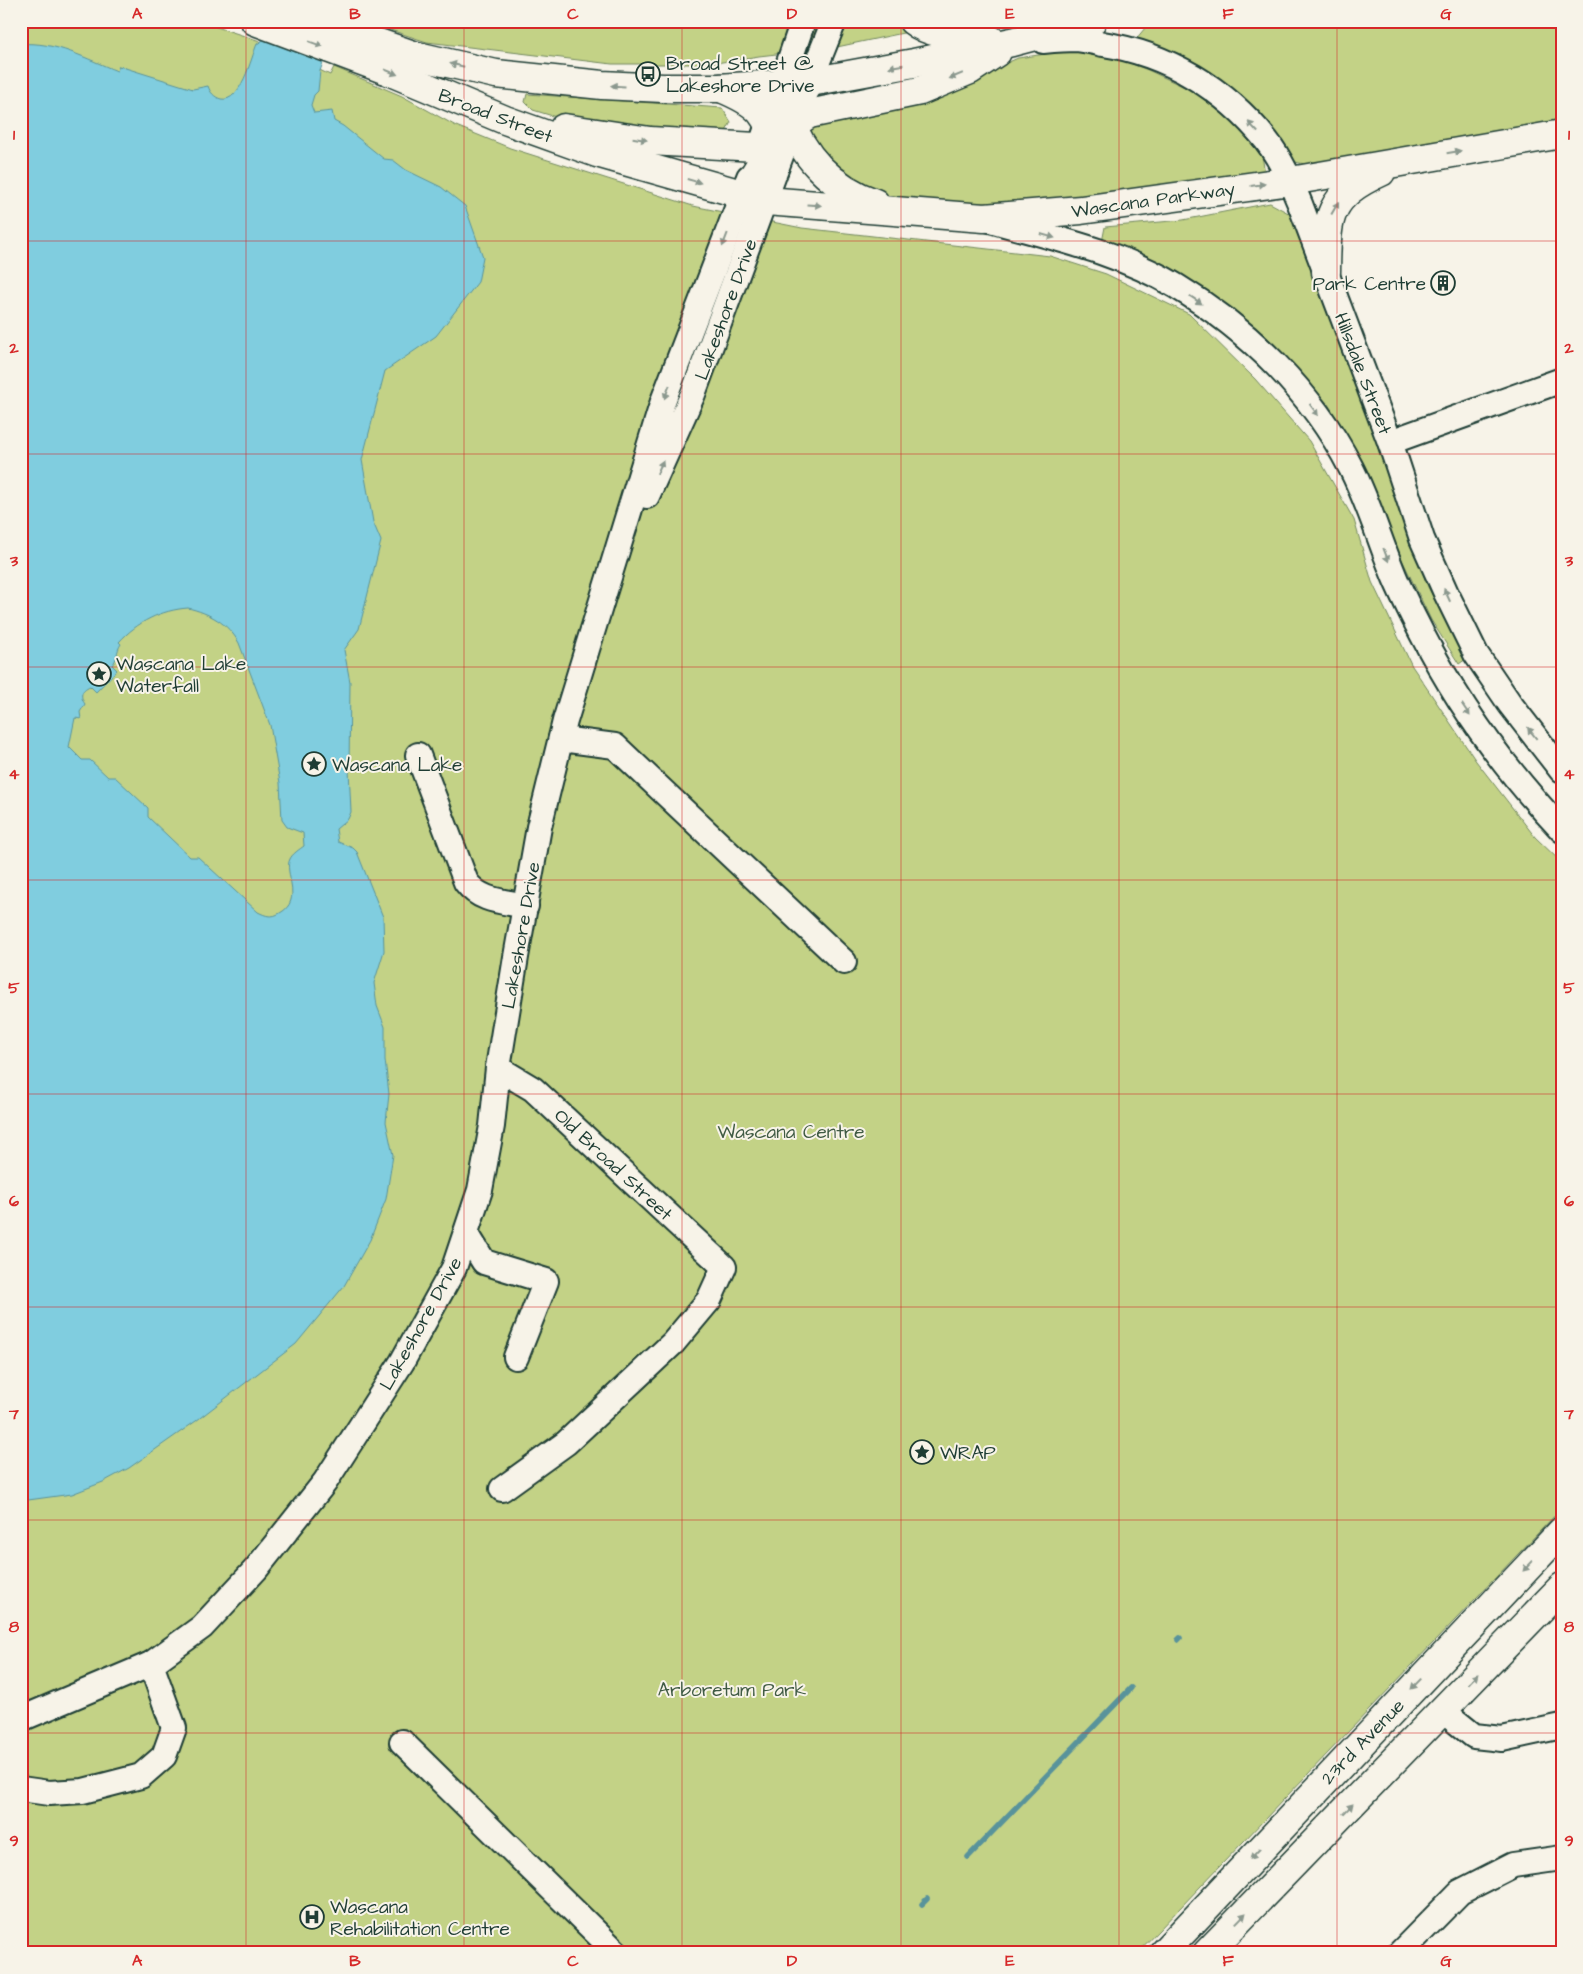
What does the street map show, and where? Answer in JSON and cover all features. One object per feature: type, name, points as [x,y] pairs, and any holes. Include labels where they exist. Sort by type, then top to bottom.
[{"type":"main road","name":"Broad Street","points":[[255,21],[349,45],[413,56],[496,74],[602,85],[720,88]]},
{"type":"main road","name":"Broad Street","points":[[315,21],[349,45],[505,120],[597,153],[754,198]]},
{"type":"main road","points":[[913,21],[918,25],[951,35],[1012,42]]},
{"type":"main road","points":[[720,88],[810,82],[914,63],[1012,42],[1092,21]]},
{"type":"main road","points":[[505,120],[650,141],[750,148],[817,112],[920,91],[970,70],[1012,42]]},
{"type":"main road","points":[[776,134],[810,82]]},
{"type":"main road","points":[[754,198],[772,166],[781,84]]},
{"type":"main road","points":[[720,88],[740,96],[757,107],[776,134],[811,160],[844,189],[861,198],[898,211]]},
{"type":"main road","name":"Wascana Parkway","points":[[754,198],[984,218],[1082,210],[1291,181],[1562,134]]},
{"type":"main road","points":[[1326,272],[1327,231],[1331,214],[1337,202],[1348,191],[1367,178],[1406,161]]},
{"type":"main road","name":"23rd Avenue","points":[[1163,1953],[1562,1531]]},
{"type":"main road","name":"23rd Avenue","points":[[1207,1953],[1562,1587]]},
{"type":"street","points":[[781,84],[803,21]]},
{"type":"street","points":[[810,82],[834,21]]},
{"type":"street","name":"Hillsdale Street","points":[[1012,42],[1078,39],[1125,47],[1160,59],[1183,70],[1220,95],[1244,116],[1267,141],[1291,181],[1390,442],[1422,540],[1476,654],[1510,704],[1562,771]]},
{"type":"street","name":"Lakeshore Drive","points":[[21,1719],[151,1664],[202,1627],[256,1569],[325,1482],[412,1344],[454,1268],[480,1190],[492,1126],[498,1068],[516,957],[539,827],[561,739],[605,592],[692,398],[730,291],[754,198]]},
{"type":"street","points":[[984,218],[1100,252],[1140,267],[1176,286],[1225,319],[1297,386],[1326,426],[1351,468],[1396,580],[1423,635],[1459,700],[1492,749],[1539,806],[1562,830]]},
{"type":"street","points":[[1390,442],[1562,380]]},
{"type":"street","points":[[561,739],[615,746],[844,962]]},
{"type":"street","points":[[418,755],[466,882],[473,892],[484,898],[526,906]]},
{"type":"street","name":"Old Broad Street","points":[[498,1068],[534,1088],[724,1267],[710,1300],[673,1343],[566,1443],[502,1489]]},
{"type":"street","points":[[466,1233],[484,1262],[546,1281],[516,1357]]},
{"type":"street","points":[[21,1789],[49,1793],[83,1792],[141,1776],[164,1756],[174,1728],[151,1664]]},
{"type":"street","points":[[1443,1711],[1474,1736],[1502,1739],[1562,1726]]},
{"type":"street","points":[[402,1742],[617,1953]]},
{"type":"street","points":[[1400,1953],[1460,1892],[1513,1865],[1562,1858]]},
{"type":"green space","name":"Wascana Centre","points":[[21,21],[198,21],[257,40],[330,75],[334,67],[402,96],[456,126],[510,148],[693,206],[802,228],[1050,256],[1106,274],[1189,314],[1255,379],[1309,441],[1354,520],[1372,582],[1412,666],[1476,761],[1535,837],[1562,863],[1562,1508],[1137,1953],[21,1953]]},
{"type":"green space","points":[[363,21],[960,21],[837,47],[710,64],[612,64],[427,42]]},
{"type":"green space","points":[[1153,21],[1562,21],[1562,123],[1315,166],[1295,162],[1268,126],[1136,39]]},
{"type":"green space","points":[[1066,51],[1111,56],[1148,70],[1193,91],[1233,122],[1262,156],[1265,173],[1026,204],[922,202],[876,194],[842,182],[804,134],[818,120],[952,87],[1018,58]]},
{"type":"green space","points":[[527,94],[722,108],[731,122],[724,135],[569,121],[533,110],[525,102]]},
{"type":"green space","points":[[1270,203],[1292,215],[1353,375],[1428,587],[1466,659],[1459,664],[1431,620],[1397,549],[1371,480],[1357,452],[1328,404],[1265,335],[1197,286],[1102,242],[1105,227],[1183,220]]},
{"type":"water","name":"Wascana Lake","points":[[269,21],[338,21],[320,71],[318,91],[314,95],[311,105],[314,113],[332,111],[334,121],[384,159],[393,160],[406,170],[441,187],[465,206],[483,257],[478,282],[436,336],[385,371],[362,460],[373,522],[381,541],[359,629],[344,650],[350,682],[349,769],[351,812],[348,819],[336,829],[338,842],[353,848],[357,852],[383,917],[384,951],[374,983],[377,1006],[385,1027],[385,1060],[389,1094],[386,1122],[393,1155],[386,1199],[370,1240],[344,1286],[296,1344],[196,1421],[129,1468],[103,1482],[72,1494],[21,1501],[21,44],[46,45],[58,48],[117,71],[119,66],[193,89],[208,86],[216,97],[221,99],[228,98],[240,87],[257,44],[262,41]],"holes":[[[188,608],[224,624],[239,643],[270,725],[280,783],[282,820],[287,827],[303,833],[304,846],[292,855],[290,859],[291,901],[287,907],[274,916],[258,912],[198,857],[190,857],[148,817],[148,808],[115,777],[108,777],[90,760],[82,760],[69,747],[75,718],[81,719],[80,712],[85,704],[82,699],[83,692],[90,686],[96,692],[117,670],[112,665],[121,644],[119,642],[142,623],[159,614],[178,609]]]},
{"type":"waterway","points":[[968,1857],[1131,1688]]},
{"type":"waterway","points":[[922,1904],[927,1899]]},
{"type":"place","name":"Broad Street @ Lakeshore Drive","points":[[648,74]]},
{"type":"place","name":"Park Centre","points":[[1443,283]]},
{"type":"place","name":"Wascana Lake Waterfall","points":[[99,674]]},
{"type":"place","name":"Wascana Lake","points":[[314,764]]},
{"type":"place","name":"WRAP","points":[[922,1452]]},
{"type":"place","name":"Wascana Rehabilitation Centre","points":[[312,1917]]},
{"type":"park label","name":"Arboretum Park","points":[[732,1689]]}]
